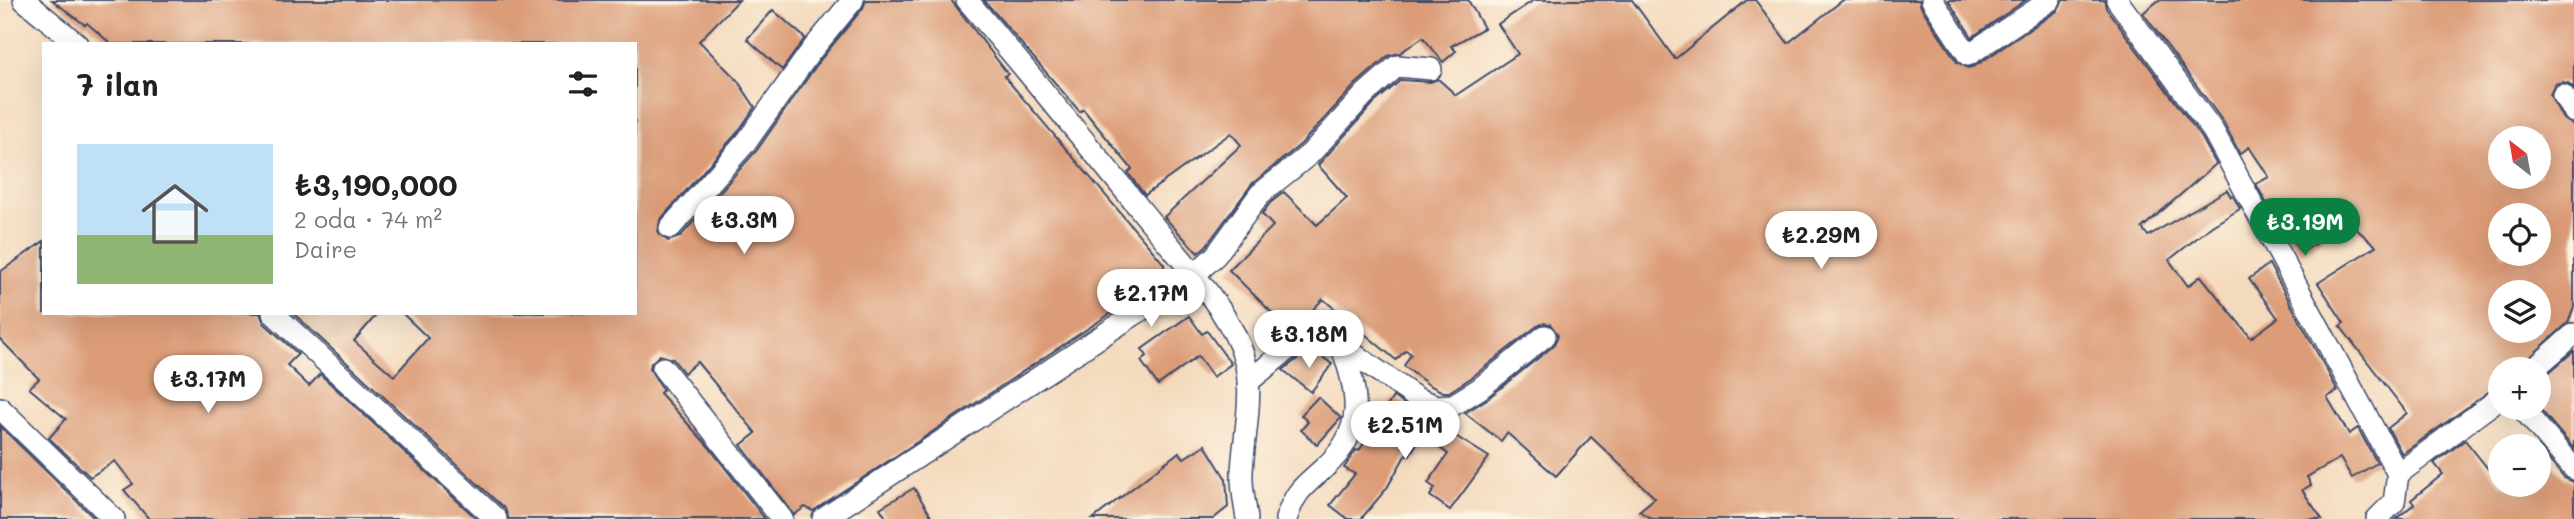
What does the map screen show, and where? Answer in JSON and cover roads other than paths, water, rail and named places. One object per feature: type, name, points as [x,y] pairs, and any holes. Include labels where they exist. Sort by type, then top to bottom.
[{"type":"street","points":[[24,0],[75,42]]},
{"type":"street","points":[[670,228],[747,141],[811,51],[852,0]]},
{"type":"street","points":[[967,0],[1052,100],[1193,276],[1240,346],[1248,382],[1247,424],[1241,474],[1247,519]]},
{"type":"street","points":[[1932,0],[1968,55],[2050,0]]},
{"type":"street","points":[[2117,0],[2213,131],[2398,474],[2394,502],[2377,519]]},
{"type":"street","points":[[824,519],[1193,276],[1216,256],[1260,194],[1310,154],[1365,94],[1397,66],[1431,68]]},
{"type":"street","points":[[274,315],[496,519]]},
{"type":"street","points":[[2548,357],[2574,334]]},
{"type":"street","points":[[1248,382],[1294,344],[1317,336],[1341,345],[1418,399],[1437,406],[1453,405],[1479,389],[1545,336]]},
{"type":"street","points":[[1286,519],[1302,485],[1326,467],[1345,443],[1355,424],[1351,371],[1341,345]]},
{"type":"street","points":[[663,368],[782,519]]},
{"type":"street","points":[[2398,474],[2488,407]]},
{"type":"street","points":[[0,408],[114,519]]},
{"type":"street","points":[[2532,420],[2574,469]]}]
